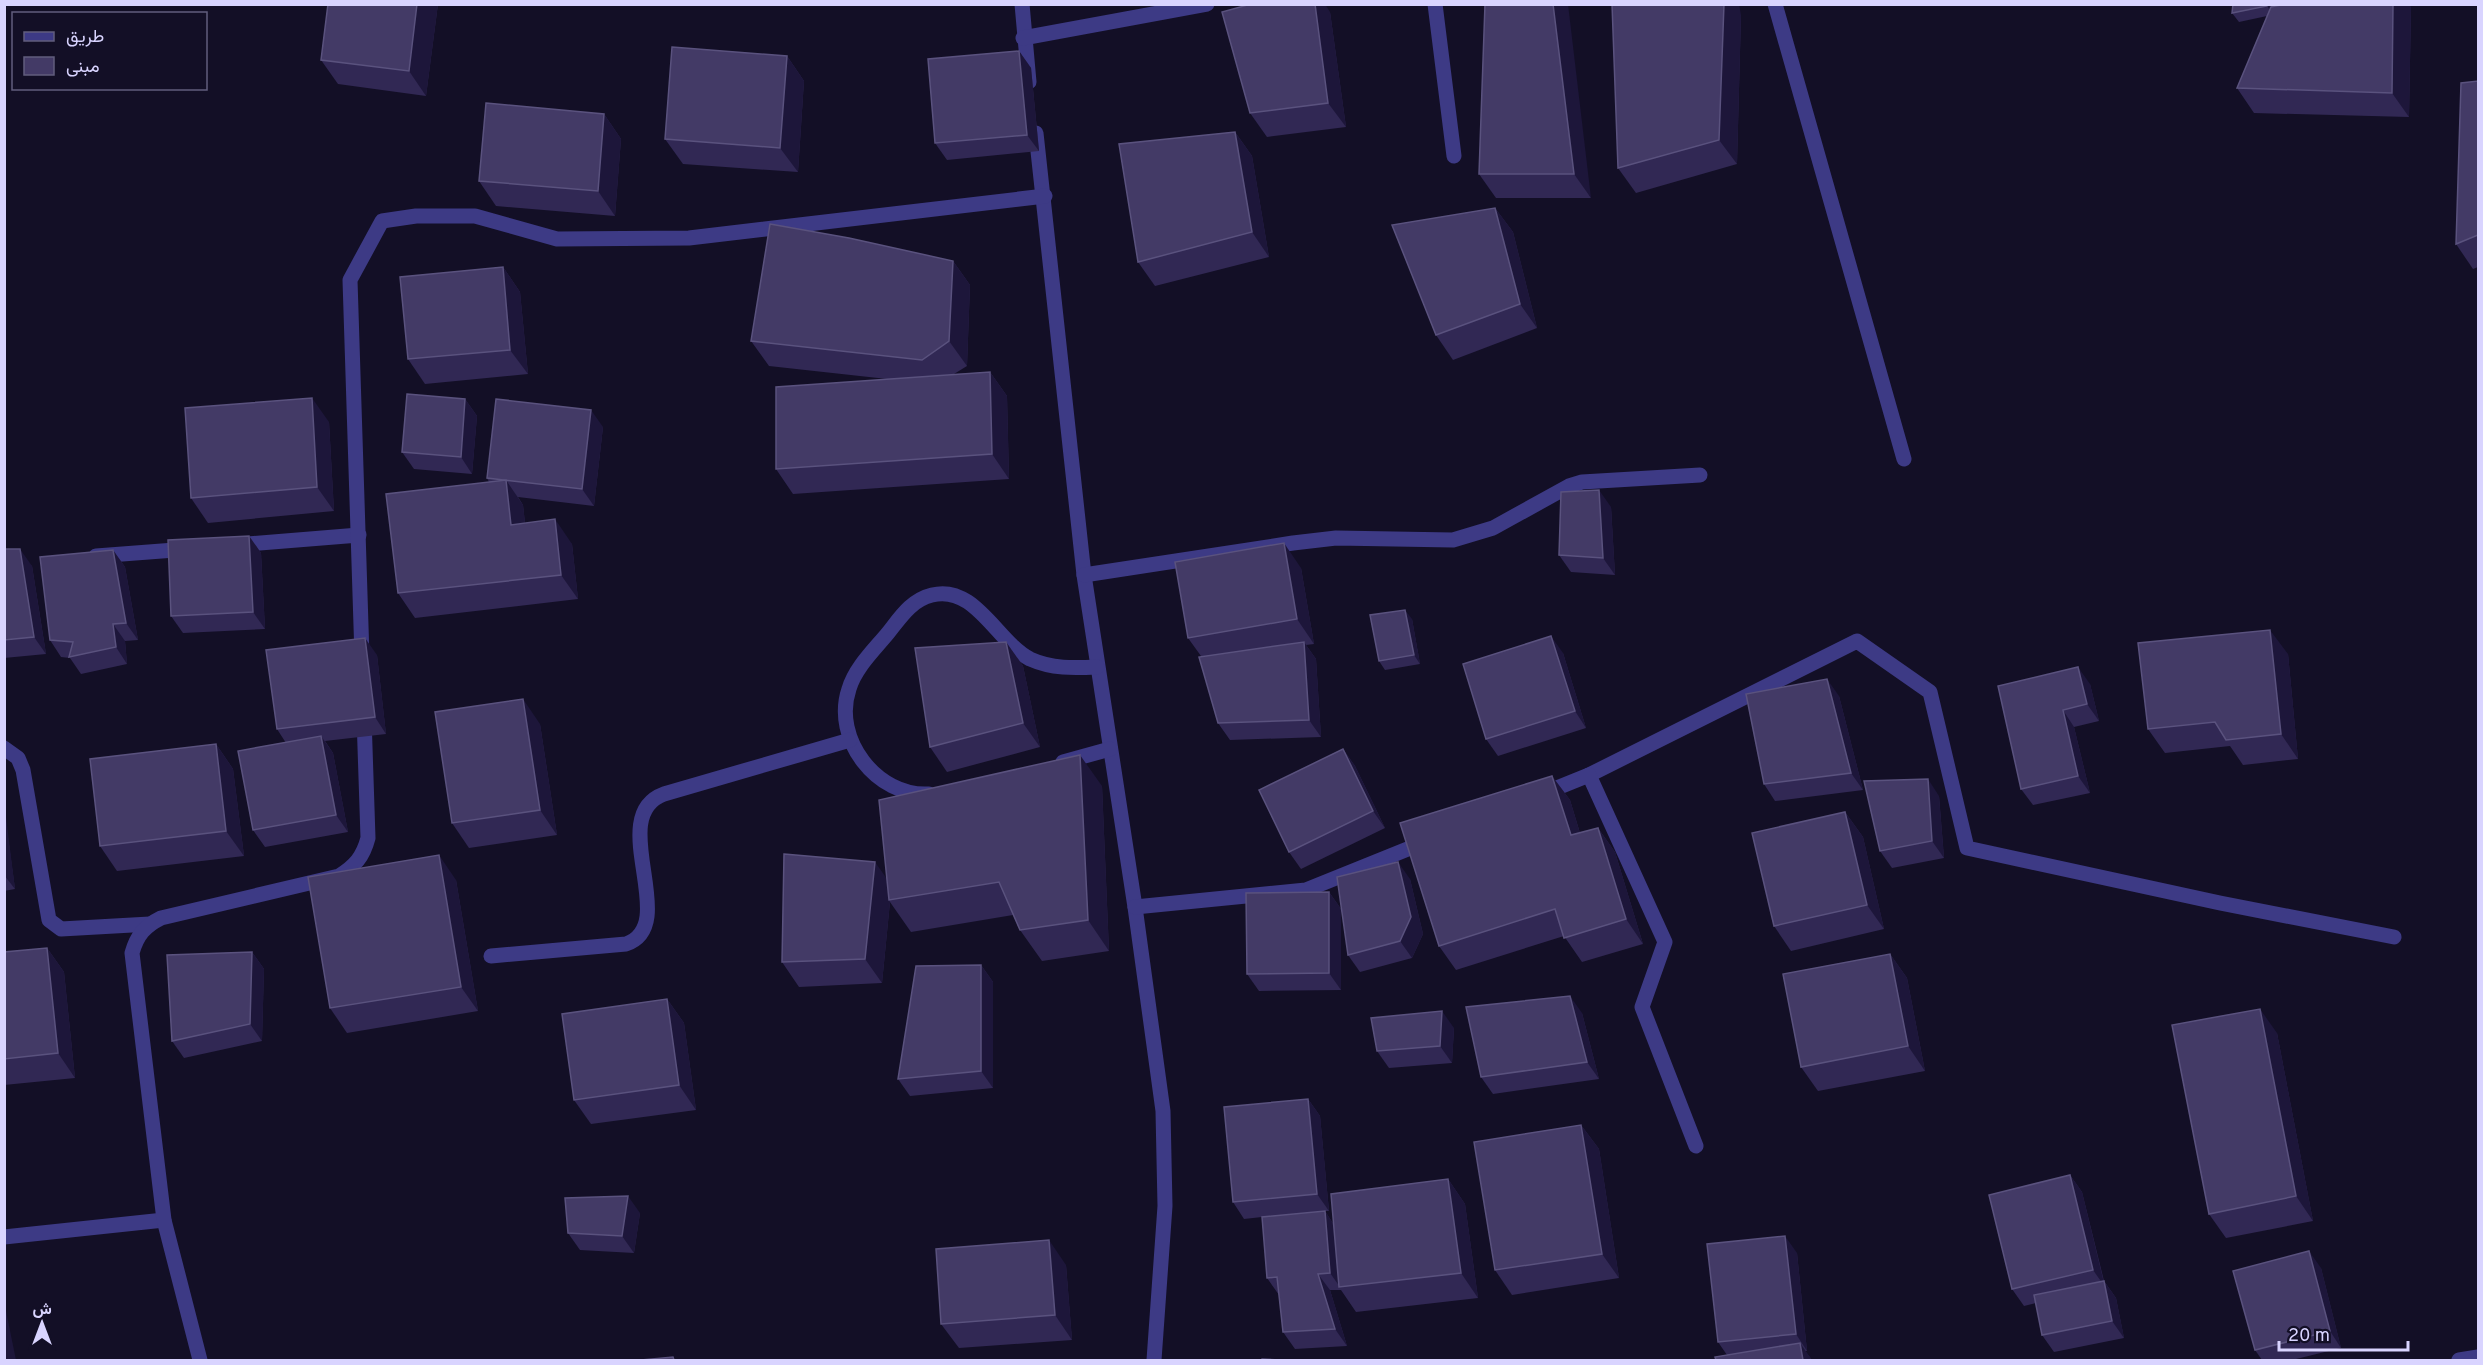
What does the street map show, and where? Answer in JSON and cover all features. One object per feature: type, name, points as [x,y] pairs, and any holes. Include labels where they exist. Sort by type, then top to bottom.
[{"type":"street","points":[[1022,4],[1023,38],[1031,94]]},
{"type":"street","points":[[1023,38],[1207,4]]},
{"type":"street","points":[[1435,4],[1454,156]]},
{"type":"street","points":[[1775,4],[1904,459]]},
{"type":"street","points":[[1034,117],[1045,196],[1084,575],[1136,907],[1163,1111],[1165,1206],[1154,1360]]},
{"type":"street","points":[[363,675],[350,280],[382,221],[416,216],[476,216],[557,239],[689,238],[1045,196]]},
{"type":"street","points":[[1084,575],[1336,538],[1453,540],[1493,528],[1569,486],[1582,482],[1700,475]]},
{"type":"street","points":[[90,557],[359,535]]},
{"type":"street","points":[[948,793],[922,795],[905,792],[890,785],[873,773],[850,740],[845,722],[845,703],[849,687],[857,672],[911,606],[931,595],[944,593],[964,599],[1029,658],[1048,666],[1097,667]]},
{"type":"street","points":[[1524,802],[1589,775],[1857,641],[1930,692],[1967,848],[2394,937]]},
{"type":"street","points":[[4,748],[18,758],[23,770],[49,920],[61,929],[150,924],[170,916],[339,876],[358,861],[365,851],[368,838],[364,698]]},
{"type":"street","points":[[491,956],[626,944],[635,941],[641,934],[647,918],[640,823],[647,805],[664,794],[850,740]]},
{"type":"street","points":[[1044,768],[1110,749]]},
{"type":"street","points":[[1589,775],[1665,942],[1642,1007],[1696,1146]]},
{"type":"street","points":[[1136,907],[1306,890],[1437,837]]},
{"type":"street","points":[[150,924],[135,942],[132,953],[164,1220],[200,1360]]},
{"type":"street","points":[[4,1237],[164,1220]]},
{"type":"street","points":[[2458,1360],[2478,1357]]},
{"type":"building","points":[[328,4],[417,4],[409,71],[321,60]]},
{"type":"building","points":[[1251,4],[1315,4],[1328,103],[1250,113],[1222,12]]},
{"type":"building","points":[[1485,4],[1553,4],[1574,174],[1479,174]]},
{"type":"building","points":[[1612,4],[1724,4],[1719,140],[1618,168]]},
{"type":"building","points":[[2233,4],[2267,4],[2267,6],[2232,13]]},
{"type":"building","points":[[2285,4],[2393,4],[2392,93],[2237,88],[2271,7]]},
{"type":"building","points":[[672,47],[787,56],[780,148],[665,139]]},
{"type":"building","points":[[1019,51],[1027,135],[935,143],[928,59]]},
{"type":"building","points":[[2478,81],[2478,235],[2456,244],[2461,83]]},
{"type":"building","points":[[486,103],[604,114],[598,191],[479,181]]},
{"type":"building","points":[[1235,132],[1252,232],[1138,262],[1119,144]]},
{"type":"building","points":[[1495,208],[1520,304],[1436,335],[1392,225]]},
{"type":"building","points":[[770,224],[849,238],[953,261],[949,341],[922,360],[751,341]]},
{"type":"building","points":[[503,267],[510,350],[408,359],[400,277]]},
{"type":"building","points":[[990,372],[992,454],[776,469],[776,387]]},
{"type":"building","points":[[407,394],[465,399],[461,457],[402,452]]},
{"type":"building","points":[[312,398],[317,487],[191,498],[185,408]]},
{"type":"building","points":[[496,399],[591,410],[582,489],[487,478]]},
{"type":"building","points":[[506,480],[511,525],[555,519],[561,575],[398,593],[386,494]]},
{"type":"building","points":[[1599,490],[1603,558],[1559,555],[1561,492]]},
{"type":"building","points":[[249,536],[253,612],[171,616],[168,540]]},
{"type":"building","points":[[1284,543],[1297,619],[1188,638],[1175,562]]},
{"type":"building","points":[[4,549],[20,549],[34,637],[4,640]]},
{"type":"building","points":[[113,550],[126,623],[113,624],[116,647],[69,657],[73,642],[50,640],[40,557]]},
{"type":"building","points":[[1405,610],[1414,655],[1379,661],[1370,615]]},
{"type":"building","points":[[2270,630],[2281,734],[2226,740],[2215,722],[2148,729],[2138,643]]},
{"type":"building","points":[[1551,636],[1575,711],[1486,739],[1463,664]]},
{"type":"building","points":[[365,638],[375,717],[277,729],[266,650]]},
{"type":"building","points":[[1006,642],[1023,723],[930,747],[915,648]]},
{"type":"building","points":[[1304,642],[1309,720],[1218,723],[1199,657]]},
{"type":"building","points":[[2078,667],[2087,704],[2063,710],[2078,776],[2021,789],[1998,686]]},
{"type":"building","points":[[1827,679],[1851,773],[1764,784],[1746,694]]},
{"type":"building","points":[[523,699],[540,810],[452,823],[435,712]]},
{"type":"building","points":[[321,736],[336,815],[253,830],[238,751]]},
{"type":"building","points":[[216,744],[226,831],[100,846],[90,759]]},
{"type":"building","points":[[1343,749],[1373,811],[1289,852],[1259,790]]},
{"type":"building","points":[[1080,755],[1088,920],[1020,930],[999,882],[889,900],[879,800]]},
{"type":"building","points":[[1552,776],[1571,835],[1598,828],[1626,919],[1564,938],[1555,909],[1439,946],[1400,823]]},
{"type":"building","points":[[1928,779],[1932,841],[1880,851],[1864,781]]},
{"type":"building","points":[[1845,812],[1867,905],[1774,926],[1752,833]]},
{"type":"building","points":[[784,854],[875,862],[865,959],[782,962]]},
{"type":"building","points":[[439,855],[461,987],[330,1008],[308,877]]},
{"type":"building","points":[[1398,862],[1411,917],[1400,941],[1348,955],[1337,877]]},
{"type":"building","points":[[1329,892],[1329,973],[1247,974],[1246,893]]},
{"type":"building","points":[[47,948],[58,1053],[4,1059],[4,952]]},
{"type":"building","points":[[252,952],[250,1024],[172,1041],[167,955]]},
{"type":"building","points":[[1890,954],[1908,1046],[1801,1067],[1783,974]]},
{"type":"building","points":[[981,965],[981,1071],[898,1079],[916,966]]},
{"type":"building","points":[[1570,996],[1587,1062],[1481,1077],[1466,1007]]},
{"type":"building","points":[[667,999],[679,1085],[574,1100],[562,1014]]},
{"type":"building","points":[[2260,1009],[2296,1196],[2209,1214],[2172,1025]]},
{"type":"building","points":[[1442,1011],[1440,1046],[1377,1051],[1371,1018]]},
{"type":"building","points":[[1308,1099],[1317,1194],[1233,1202],[1224,1107]]},
{"type":"building","points":[[1581,1125],[1602,1254],[1495,1270],[1474,1142]]},
{"type":"building","points":[[2070,1175],[2093,1270],[2012,1289],[1989,1195]]},
{"type":"building","points":[[1448,1179],[1461,1273],[1339,1287],[1331,1194]]},
{"type":"building","points":[[628,1196],[622,1236],[568,1233],[565,1198]]},
{"type":"building","points":[[1325,1211],[1330,1273],[1318,1274],[1335,1329],[1283,1332],[1277,1277],[1267,1278],[1262,1217]]},
{"type":"building","points":[[1785,1236],[1796,1334],[1718,1342],[1707,1244]]},
{"type":"building","points":[[1049,1240],[1055,1315],[941,1324],[936,1249]]},
{"type":"building","points":[[2309,1251],[2330,1331],[2255,1350],[2233,1271]]},
{"type":"building","points":[[2104,1281],[2112,1321],[2042,1335],[2034,1295]]},
{"type":"building","points":[[1800,1343],[1803,1360],[1716,1360],[1715,1357]]},
{"type":"building","points":[[673,1357],[674,1360],[641,1360]]}]
